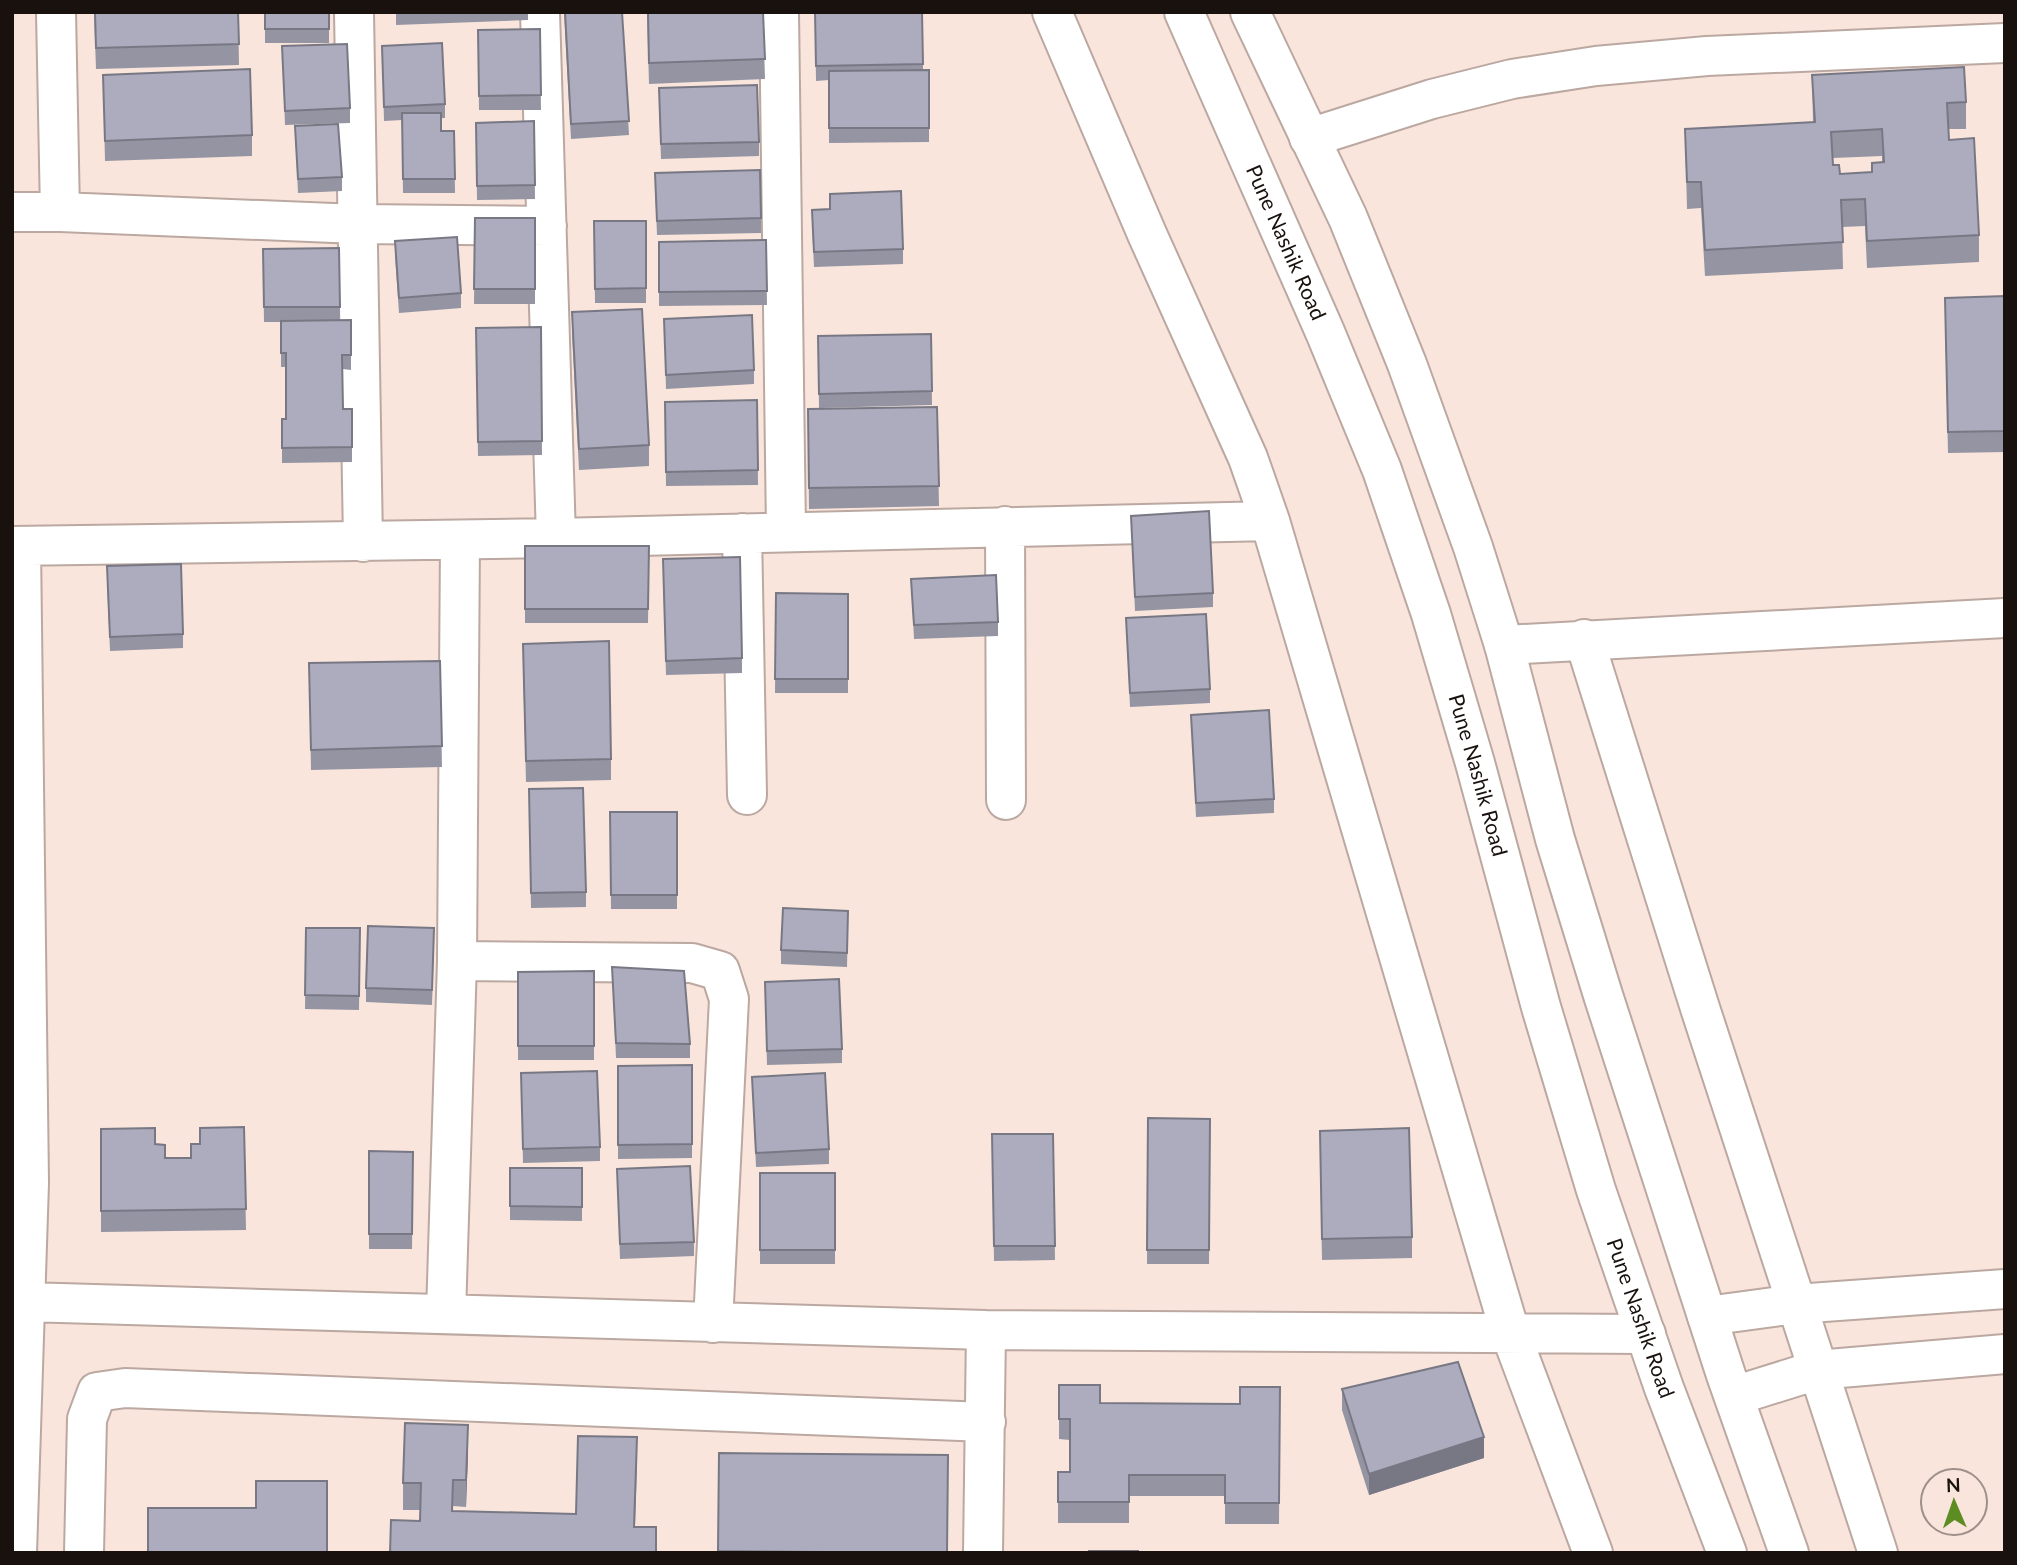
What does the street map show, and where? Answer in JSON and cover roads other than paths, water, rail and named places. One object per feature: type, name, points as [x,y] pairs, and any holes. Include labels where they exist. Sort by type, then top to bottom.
[{"type":"main road","points":[[56,12],[60,212]]},
{"type":"main road","points":[[355,12],[363,542]]},
{"type":"main road","points":[[540,12],[556,538]]},
{"type":"main road","points":[[779,12],[786,531]]},
{"type":"main road","points":[[1052,12],[1147,234],[1248,458],[1270,521],[1510,1332],[1593,1553]]},
{"type":"main road","name":"Pune Nashik Road","points":[[1184,12],[1325,332],[1382,470],[1435,627],[1584,1151],[1664,1388],[1727,1553]]},
{"type":"main road","points":[[1250,12],[1348,218],[1407,364],[1472,547],[1504,645],[1555,839],[1707,1316],[1789,1553]]},
{"type":"main road","points":[[1309,138],[1432,99],[1512,79],[1596,65],[1707,56],[2005,43]]},
{"type":"main road","points":[[12,212],[358,224],[547,226]]},
{"type":"main road","points":[[17,1553],[26,1302],[20,1183],[16,546],[363,542],[1270,521]]},
{"type":"main road","points":[[1005,526],[1006,800]]},
{"type":"main road","points":[[742,533],[747,795]]},
{"type":"main road","points":[[446,1314],[457,961],[460,540]]},
{"type":"main road","points":[[1504,645],[2005,618]]},
{"type":"main road","points":[[1584,639],[1878,1553]]},
{"type":"main road","points":[[457,961],[692,963],[720,971],[729,999],[713,1323]]},
{"type":"main road","points":[[1707,1316],[1796,1304],[2005,1289]]},
{"type":"main road","points":[[26,1302],[986,1330],[1646,1334]]},
{"type":"main road","points":[[983,1553],[986,1330]]},
{"type":"main road","points":[[1734,1396],[1818,1370],[2005,1354]]},
{"type":"main road","points":[[84,1553],[87,1419],[97,1392],[125,1388],[986,1422]]}]
